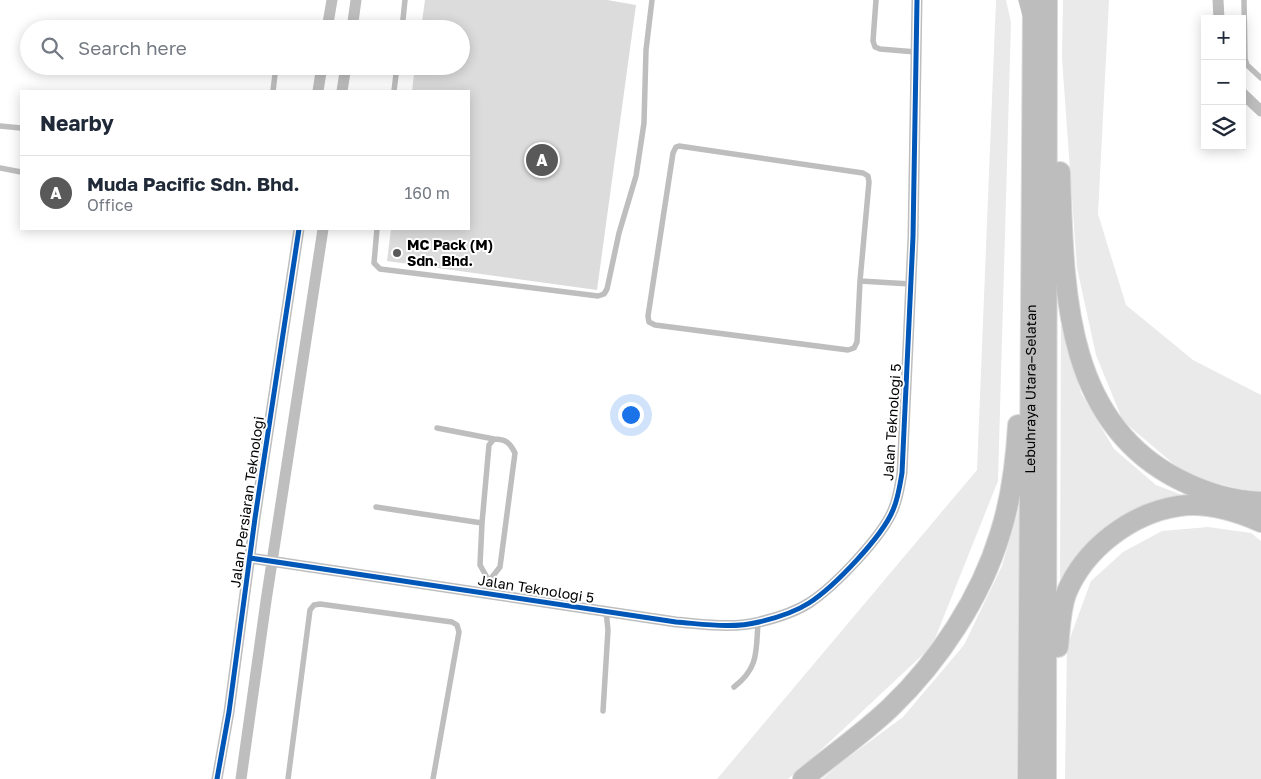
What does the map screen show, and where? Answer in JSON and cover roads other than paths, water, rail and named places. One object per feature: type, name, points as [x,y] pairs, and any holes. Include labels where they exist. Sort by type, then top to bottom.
[{"type":"highway","name":"Lebuhraya Utara–Selatan","points":[[1028,779],[1033,0]]},
{"type":"highway","name":"Lebuhraya Utara–Selatan","points":[[1047,0],[1047,779]]},
{"type":"highway","points":[[1052,0],[1055,21],[1056,95],[1065,279],[1075,342],[1089,382],[1106,416],[1132,447],[1162,471],[1197,489],[1225,498],[1261,502]]},
{"type":"highway","points":[[803,779],[891,707],[915,682],[944,644],[971,602],[1000,534],[1009,495],[1016,454],[1024,350],[1032,297]]},
{"type":"highway","points":[[1047,779],[1061,615],[1066,595],[1075,576],[1097,548],[1113,535],[1142,517],[1179,506],[1200,505],[1223,508],[1261,522]]},
{"type":"street","points":[[329,20],[332,0]]},
{"type":"street","points":[[353,20],[356,0]]},
{"type":"street","name":"Jalan Teknologi 5","points":[[250,558],[676,622],[716,625],[758,622],[795,610],[822,593],[837,580],[885,526],[894,509],[902,473],[911,284],[917,0]]},
{"type":"street","points":[[1218,0],[1218,15]]},
{"type":"street","points":[[318,90],[321,75]]},
{"type":"street","points":[[342,90],[345,75]]},
{"type":"street","points":[[1246,97],[1261,111]]},
{"type":"street","name":"Jalan Persiaran Teknologi","points":[[217,779],[299,230]]},
{"type":"street","points":[[241,779],[323,230]]},
{"type":"lane","points":[[403,20],[405,0]]},
{"type":"lane","points":[[377,230],[374,263],[380,269],[588,295],[598,296],[604,294],[607,290],[619,233],[636,176],[644,123],[646,50],[652,0]]},
{"type":"lane","points":[[876,0],[873,41],[875,47],[916,52]]},
{"type":"lane","points":[[1021,0],[1033,36]]},
{"type":"lane","points":[[1244,0],[1245,59],[1247,65],[1261,78]]},
{"type":"lane","points":[[273,90],[275,75]]},
{"type":"lane","points":[[394,90],[396,75]]},
{"type":"lane","points":[[0,126],[20,128]]},
{"type":"lane","points":[[682,146],[866,174],[870,182],[860,281],[857,342],[851,350],[652,324],[648,316],[674,150],[682,146]]},
{"type":"lane","points":[[0,168],[20,172]]},
{"type":"lane","points":[[860,281],[911,284]]},
{"type":"lane","points":[[436,428],[494,440],[502,439],[510,444],[515,453],[500,567],[489,581],[487,593]]},
{"type":"lane","points":[[489,581],[480,565],[489,445],[494,440]]},
{"type":"lane","points":[[376,507],[482,523]]},
{"type":"lane","points":[[288,779],[310,610],[314,605],[320,604],[452,622],[457,625],[459,632],[433,779]]},
{"type":"lane","points":[[603,711],[608,630],[606,611]]},
{"type":"lane","points":[[734,687],[743,680],[753,667],[756,656],[758,622]]},
{"type":"place","name":"Muda Pacific Sdn. Bhd.","points":[[542,160]]},
{"type":"place","name":"MC Pack (M) Sdn. Bhd.","points":[[397,253]]}]
